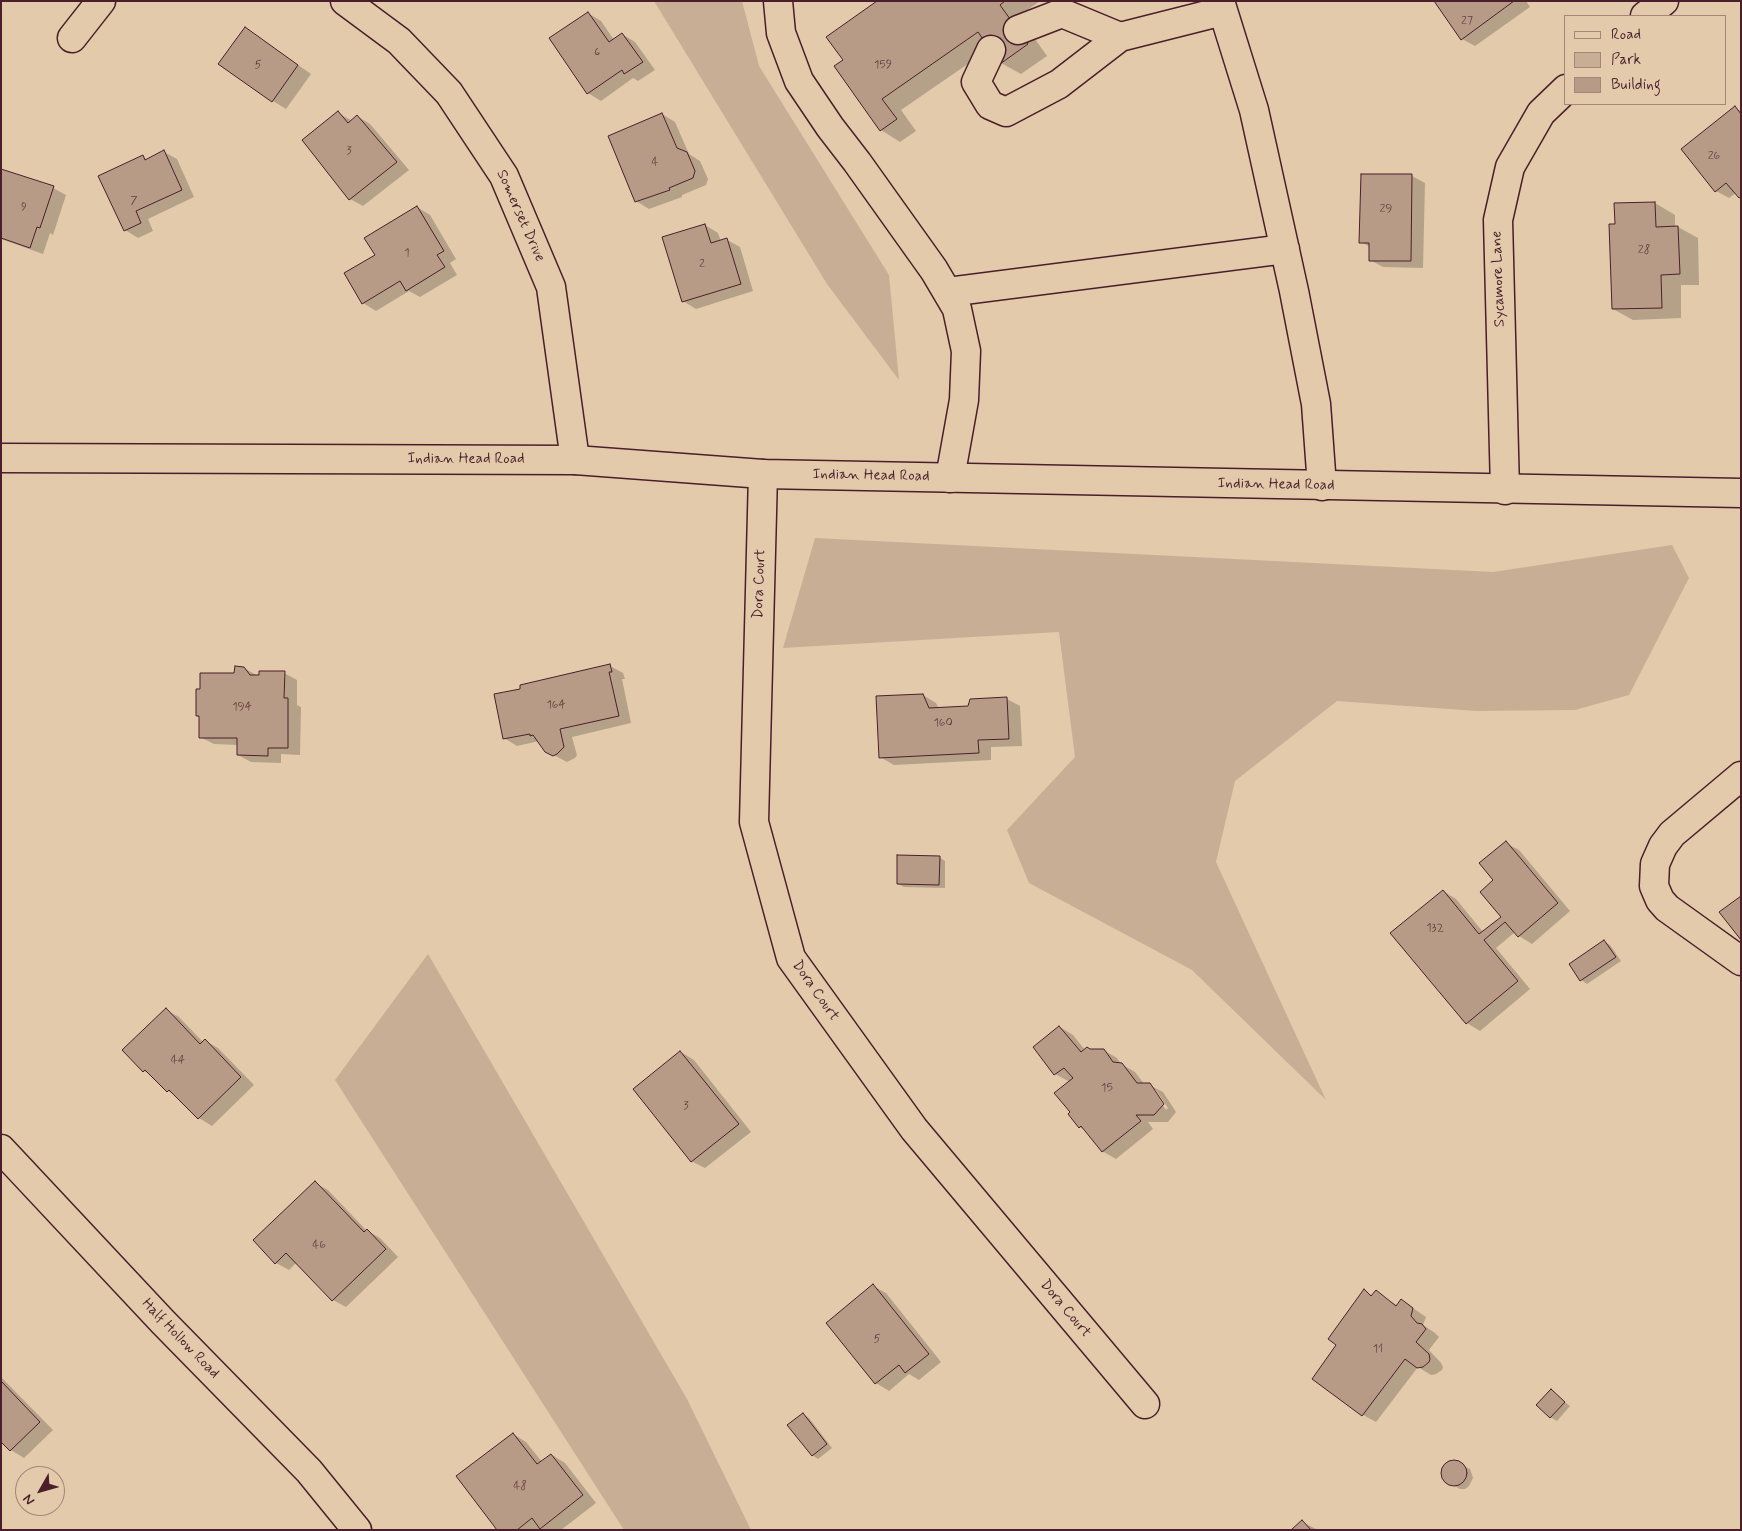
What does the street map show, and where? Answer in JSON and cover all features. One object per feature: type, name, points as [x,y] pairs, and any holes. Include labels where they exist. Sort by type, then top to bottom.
[{"type":"street","points":[[72,38],[100,1]]},
{"type":"street","name":"Somerset Drive","points":[[345,1],[399,41],[449,93],[504,176],[551,287],[575,460]]},
{"type":"street","points":[[778,1],[781,33],[799,81],[948,292],[957,309],[966,351],[964,400],[950,478]]},
{"type":"street","points":[[990,50],[976,82],[990,105],[1006,112],[1059,84],[1120,37],[1222,6],[1254,110],[1294,291],[1316,404],[1322,486]]},
{"type":"street","points":[[1018,30],[1062,13],[1120,37]]},
{"type":"street","name":"Sycamore Lane","points":[[1505,490],[1498,220],[1510,167],[1541,113],[1564,90]]},
{"type":"street","points":[[948,292],[1285,249]]},
{"type":"street","name":"Indian Head Road","points":[[1,458],[575,460],[763,474],[1505,490],[1741,493]]},
{"type":"street","name":"Dora Court","points":[[763,474],[754,822],[791,958],[914,1129],[1145,1404]]},
{"type":"street","points":[[1741,776],[1672,834],[1663,846],[1656,864],[1654,886],[1660,900],[1667,908],[1741,962]]},
{"type":"street","name":"Half Hollow Road","points":[[1,1149],[163,1322],[309,1471],[357,1530]]},
{"type":"green space","points":[[654,1],[742,1],[759,66],[889,275],[899,380],[827,284]]},
{"type":"green space","points":[[815,538],[1493,572],[1672,545],[1689,578],[1629,695],[1575,710],[1477,711],[1337,701],[1235,781],[1216,862],[1326,1100],[1192,970],[1029,883],[1007,830],[1075,757],[1059,632],[783,648]]},
{"type":"green space","points":[[428,954],[687,1399],[751,1530],[624,1530],[335,1080]]},
{"type":"building","points":[[877,1],[1005,1],[1000,5],[1028,44],[1000,64],[978,32],[882,99],[897,119],[880,131],[834,66],[843,60],[826,37]]},
{"type":"building","points":[[1434,1],[1514,1],[1461,40]]},
{"type":"building","points":[[588,12],[609,42],[622,33],[643,62],[624,74],[622,70],[587,94],[549,38]]},
{"type":"building","points":[[245,27],[298,65],[272,102],[218,64]]},
{"type":"building","points":[[1735,106],[1741,114],[1741,197],[1739,198],[1726,183],[1715,192],[1681,149]]},
{"type":"building","points":[[338,111],[348,123],[357,115],[397,162],[349,200],[302,140]]},
{"type":"building","points":[[662,113],[677,148],[687,152],[695,171],[693,178],[669,188],[670,190],[635,202],[608,136]]},
{"type":"building","points":[[164,150],[182,190],[136,211],[141,223],[124,231],[98,176],[143,155],[145,160]]},
{"type":"building","points":[[1,169],[54,186],[40,228],[37,227],[30,248],[1,238]]},
{"type":"building","points":[[1361,174],[1412,174],[1411,261],[1369,261],[1369,243],[1359,243]]},
{"type":"building","points":[[1655,202],[1656,227],[1678,226],[1680,274],[1661,275],[1662,308],[1612,309],[1609,224],[1615,224],[1614,203]]},
{"type":"building","points":[[417,206],[444,251],[437,255],[445,267],[406,291],[400,281],[362,304],[344,273],[375,255],[364,238]]},
{"type":"building","points":[[705,224],[711,243],[727,238],[741,284],[682,302],[662,237]]},
{"type":"building","points":[[610,664],[612,672],[609,672],[619,716],[560,729],[564,747],[553,756],[545,752],[533,735],[503,739],[494,694],[520,689],[520,685]]},
{"type":"building","points":[[235,666],[244,667],[250,675],[259,675],[259,671],[285,671],[284,698],[288,698],[288,748],[268,748],[268,756],[237,755],[237,738],[199,738],[199,716],[196,716],[196,689],[200,689],[200,673],[234,673]]},
{"type":"building","points":[[923,694],[929,708],[968,706],[970,699],[1007,697],[1009,739],[978,740],[979,753],[879,758],[876,696]]},
{"type":"building","points":[[1506,841],[1558,903],[1518,937],[1505,922],[1484,940],[1518,981],[1466,1024],[1390,933],[1443,890],[1479,934],[1501,917],[1480,892],[1493,880],[1479,863]]},
{"type":"building","points":[[897,855],[940,856],[939,885],[897,884]]},
{"type":"building","points":[[1741,896],[1741,940],[1719,912]]},
{"type":"building","points":[[1604,940],[1616,957],[1580,981],[1569,964]]},
{"type":"building","points":[[166,1008],[200,1044],[205,1039],[241,1077],[198,1119],[169,1090],[167,1092],[145,1070],[143,1072],[122,1050]]},
{"type":"building","points":[[1059,1026],[1081,1052],[1087,1047],[1090,1049],[1104,1049],[1113,1062],[1122,1063],[1137,1083],[1150,1083],[1164,1104],[1154,1115],[1136,1115],[1141,1121],[1102,1152],[1081,1126],[1079,1128],[1068,1114],[1070,1112],[1054,1093],[1073,1078],[1064,1068],[1054,1075],[1033,1047]]},
{"type":"building","points":[[680,1051],[739,1124],[691,1162],[633,1089]]},
{"type":"building","points":[[315,1181],[364,1232],[367,1229],[386,1249],[332,1301],[286,1253],[275,1264],[253,1240]]},
{"type":"building","points":[[873,1284],[929,1354],[905,1373],[899,1365],[875,1384],[826,1323]]},
{"type":"building","points":[[1364,1289],[1371,1296],[1376,1290],[1396,1306],[1401,1299],[1413,1308],[1411,1316],[1426,1329],[1416,1342],[1429,1354],[1430,1359],[1423,1367],[1417,1368],[1405,1359],[1362,1416],[1312,1379],[1336,1345],[1328,1339]]},
{"type":"building","points":[[1,1381],[40,1422],[10,1451],[1,1442]]},
{"type":"building","points":[[1551,1389],[1565,1402],[1550,1418],[1536,1405]]},
{"type":"building","points":[[803,1413],[827,1444],[812,1456],[787,1425]]},
{"type":"building","points":[[513,1433],[537,1464],[551,1454],[583,1495],[540,1529],[532,1518],[517,1530],[497,1530],[456,1476]]},
{"type":"building","points":[[1454,1460],[1463,1464],[1467,1473],[1463,1482],[1454,1486],[1445,1482],[1441,1473],[1445,1464]]},
{"type":"building","points":[[1302,1520],[1311,1530],[1291,1530]]}]
